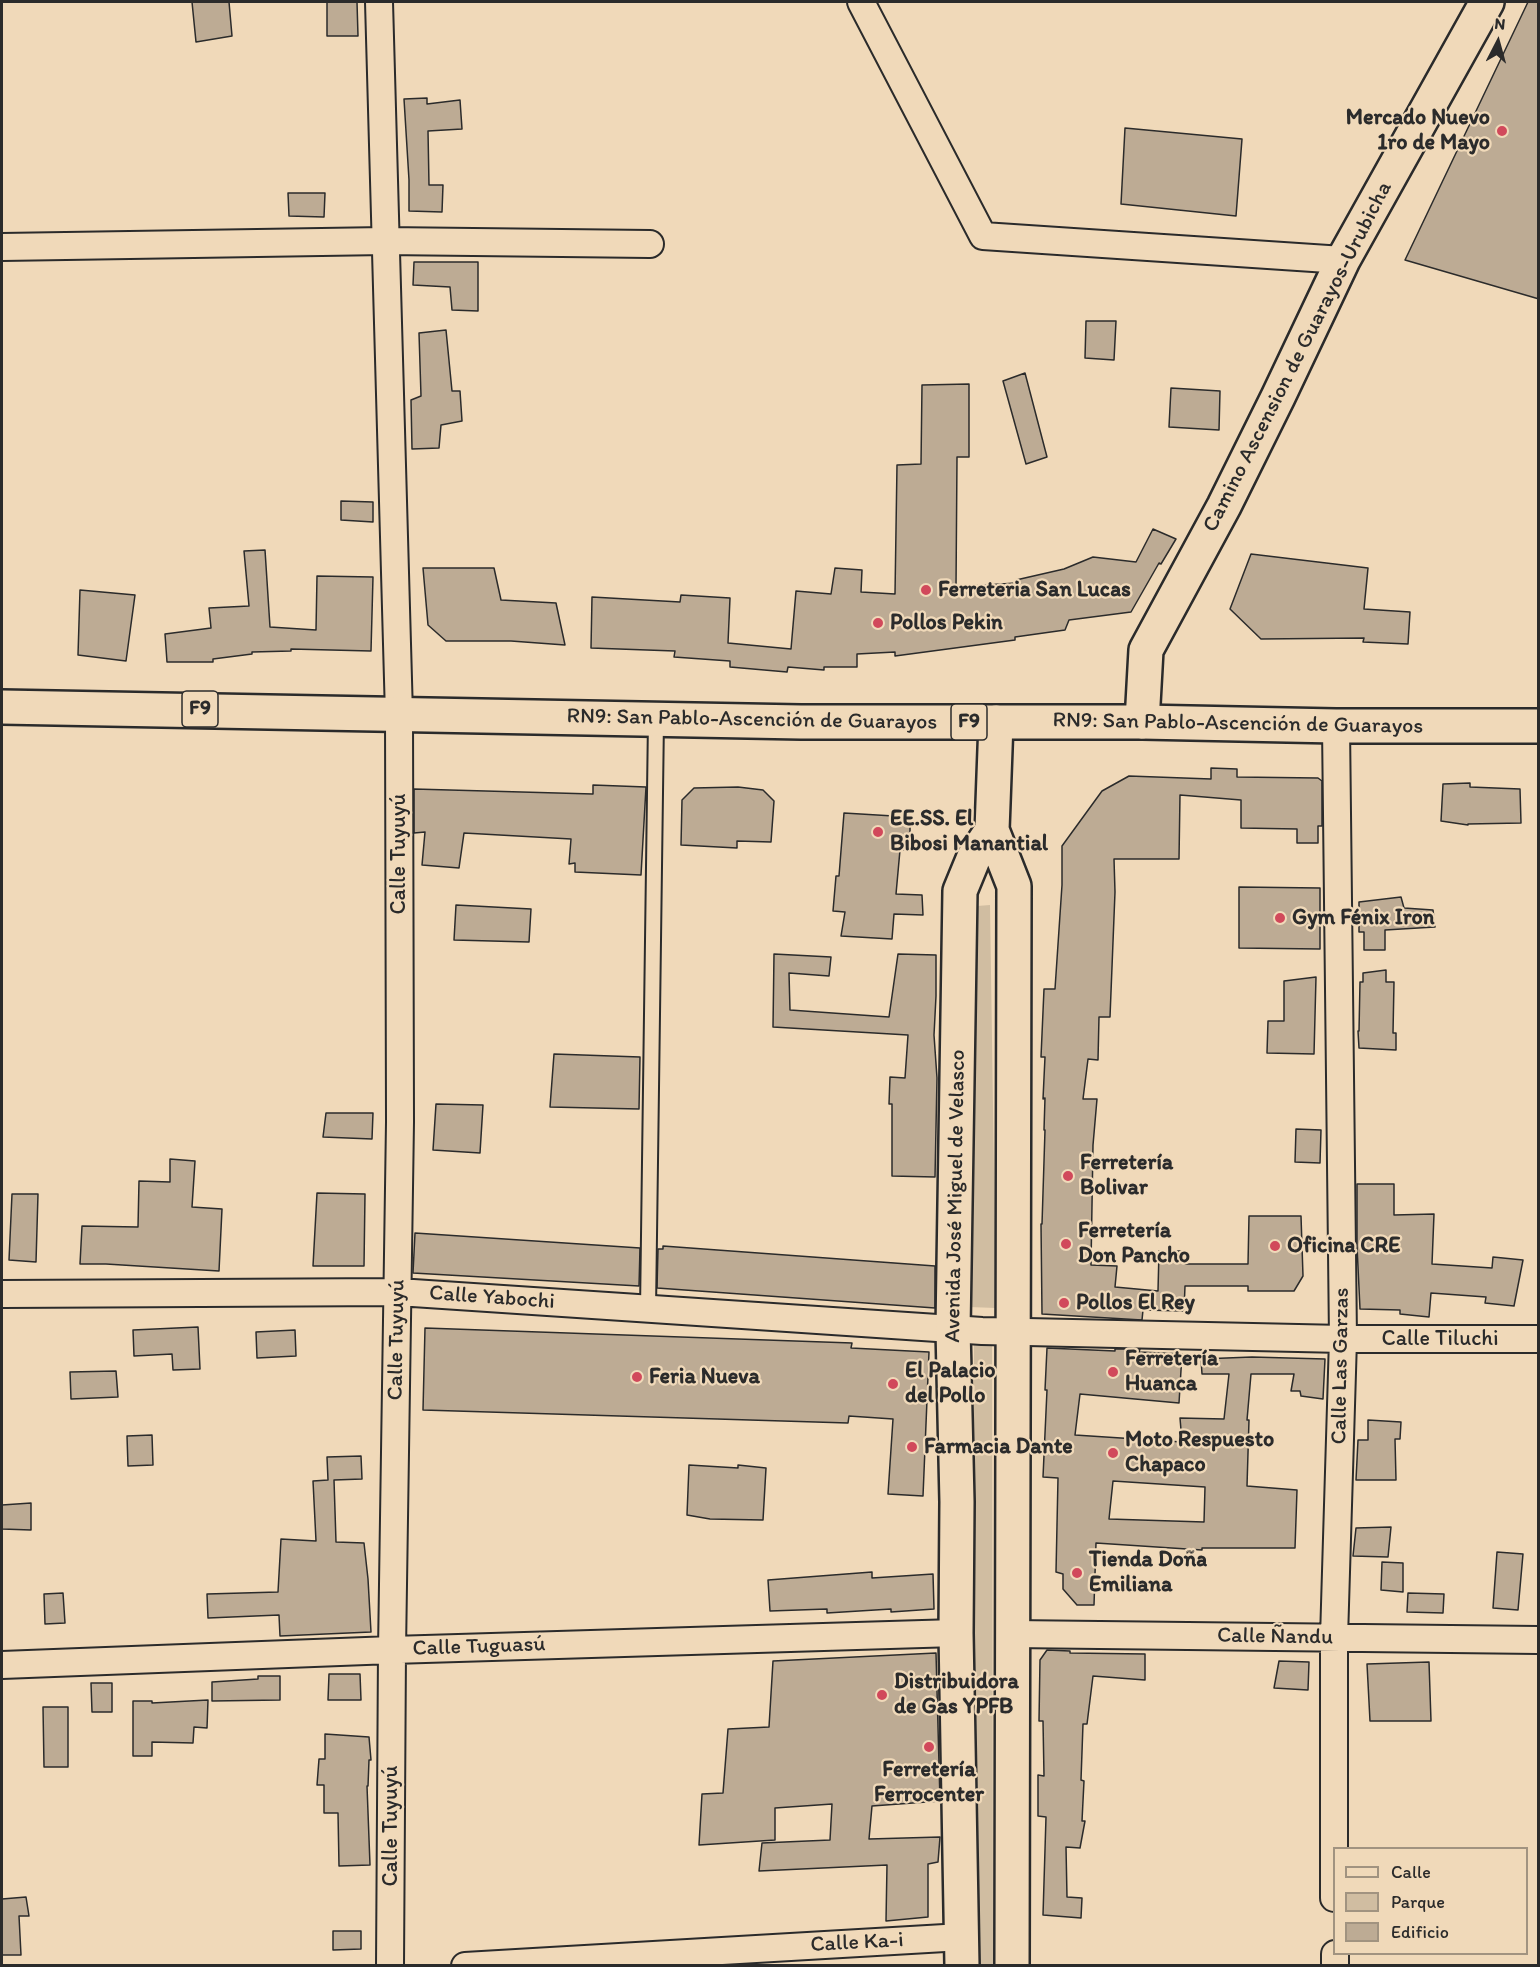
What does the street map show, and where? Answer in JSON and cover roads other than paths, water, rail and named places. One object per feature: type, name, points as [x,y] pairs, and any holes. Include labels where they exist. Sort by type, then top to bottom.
[{"type":"main road","name":"Camino Ascension de Guarayos-Urubicha","points":[[1142,722],[1146,650],[1224,506],[1343,260],[1487,2]]},
{"type":"main road","name":"RN9: San Pablo-Ascención de Guarayos","points":[[2,707],[314,711],[399,715],[801,722],[1142,722],[1336,726],[1539,726]]},
{"type":"main road","name":"Avenida José Miguel de Velasco","points":[[962,1951],[956,1633],[957,1502],[983,1330],[1014,886],[992,830],[996,722]]},
{"type":"main road","name":"Avenida José Miguel de Velasco","points":[[992,830],[975,857],[960,891],[983,1330],[1012,1634],[1012,1965]]},
{"type":"street","name":"Calle Tuyuyú","points":[[379,2],[399,715],[400,1122],[390,1965]]},
{"type":"street","points":[[861,2],[983,236],[1343,260]]},
{"type":"street","points":[[2,247],[386,241],[650,244]]},
{"type":"street","name":"Calle Las Garzas","points":[[1335,1847],[1334,1638],[1343,1339],[1336,726]]},
{"type":"street","name":"Calle Yabochi","points":[[2,1294],[398,1292],[983,1330]]},
{"type":"street","name":"Calle Tiluchi","points":[[983,1330],[1343,1339],[1539,1339]]},
{"type":"street","name":"Calle Tuguasú","points":[[2,1665],[392,1650],[956,1633]]},
{"type":"street","name":"Calle Ñandu","points":[[1012,1634],[1539,1640]]},
{"type":"street","name":"Calle Ka-i","points":[[465,1965],[962,1951]]},
{"type":"lane","points":[[648,1309],[656,719]]},
{"type":"place","name":"Mercado Nuevo 1ro de Mayo","points":[[1502,131]]},
{"type":"place","name":"Ferreteria San Lucas","points":[[926,590]]},
{"type":"place","name":"Pollos Pekin","points":[[878,623]]},
{"type":"place","name":"EE.SS. El Bibosi Manantial","points":[[878,832]]},
{"type":"place","name":"Gym Fénix Iron","points":[[1280,918]]},
{"type":"place","name":"Ferretería Bolivar","points":[[1068,1176]]},
{"type":"place","name":"Ferretería Don Pancho","points":[[1066,1244]]},
{"type":"place","name":"Oficina CRE","points":[[1275,1246]]},
{"type":"place","name":"Pollos El Rey","points":[[1064,1303]]},
{"type":"place","name":"Ferretería Huanca","points":[[1113,1372]]},
{"type":"place","name":"Feria Nueva","points":[[637,1377]]},
{"type":"place","name":"El Palacio del Pollo","points":[[893,1384]]},
{"type":"place","name":"Farmacia Dante","points":[[912,1447]]},
{"type":"place","name":"Moto Respuesto Chapaco","points":[[1113,1453]]},
{"type":"place","name":"Tienda Doña Emiliana","points":[[1077,1573]]},
{"type":"place","name":"Distribuidora de Gas YPFB","points":[[882,1695]]},
{"type":"place","name":"Ferretería Ferrocenter","points":[[929,1747]]}]
